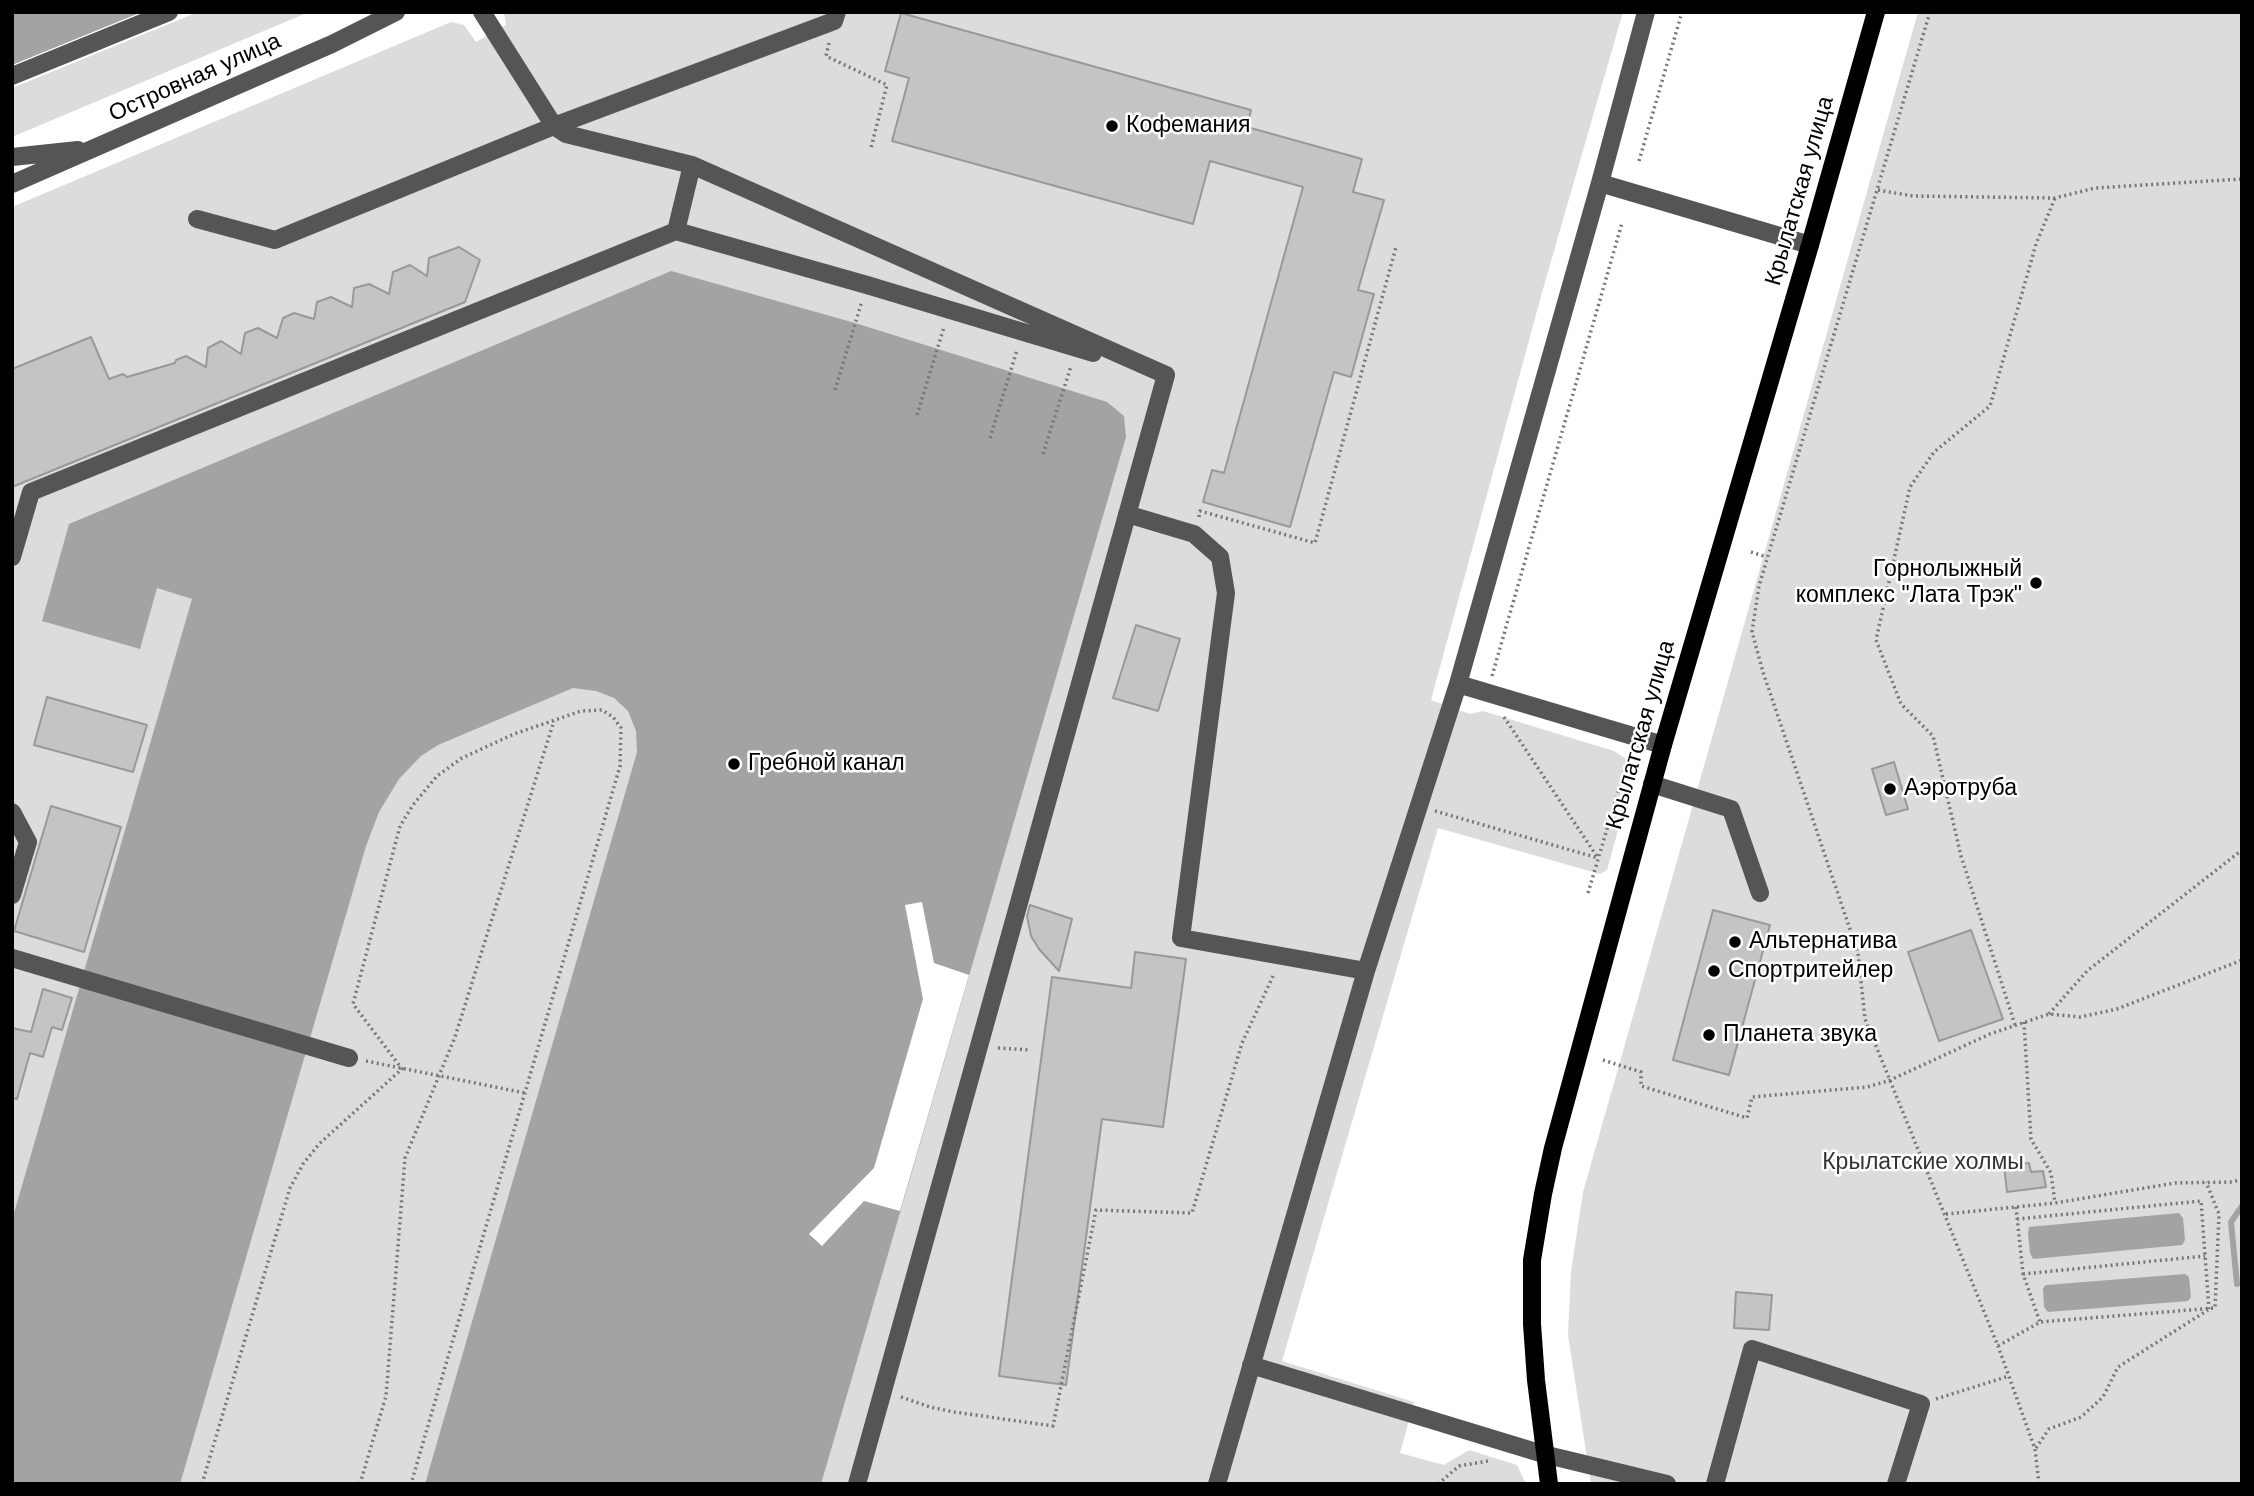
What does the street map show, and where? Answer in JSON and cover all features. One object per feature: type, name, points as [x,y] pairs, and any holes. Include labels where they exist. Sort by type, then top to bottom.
[{"type":"main road","name":"Крылатская улица","points":[[1549,1484],[1532,1324],[1532,1260],[1553,1148],[1663,745],[1876,12]]},
{"type":"street","points":[[12,76],[169,12]]},
{"type":"street","name":"Островная улица","points":[[12,184],[332,44],[396,12]]},
{"type":"street","points":[[482,12],[554,126],[566,134],[692,165],[1166,375]]},
{"type":"street","points":[[1217,1484],[1366,971],[1458,684],[1646,12]]},
{"type":"street","points":[[197,219],[275,240],[554,126],[835,17]]},
{"type":"street","points":[[12,157],[100,147]]},
{"type":"street","points":[[676,231],[692,165]]},
{"type":"street","points":[[1600,183],[1810,245]]},
{"type":"street","points":[[12,557],[31,492],[676,231],[1166,375]]},
{"type":"street","points":[[858,1484],[1166,375]]},
{"type":"street","points":[[1127,514],[1194,534],[1220,557],[1226,593],[1181,938],[1366,971]]},
{"type":"street","points":[[1458,684],[1663,745]]},
{"type":"street","points":[[1652,784],[1731,809],[1760,893]]},
{"type":"street","points":[[12,812],[28,842],[12,895]]},
{"type":"street","points":[[12,958],[349,1058]]},
{"type":"street","points":[[1715,1484],[1752,1349],[1921,1404],[1896,1484]]},
{"type":"street","points":[[1251,1365],[1544,1454],[1667,1484]]},
{"type":"path","points":[[1639,162],[1682,12]]},
{"type":"path","points":[[1930,12],[1767,557],[1759,586],[1752,632],[1858,953],[1865,1019],[2010,1376],[2035,1449],[2039,1484]]},
{"type":"path","points":[[835,17],[826,56],[887,85],[871,148]]},
{"type":"path","points":[[1878,190],[1913,196],[2056,198],[2095,188],[2242,179]]},
{"type":"path","points":[[2015,1026],[1961,856],[1933,736],[1902,704],[1876,640],[1910,487],[1934,452],[1990,406],[2036,244],[2056,198]]},
{"type":"path","points":[[1598,858],[1488,693],[1622,223]]},
{"type":"path","points":[[1200,511],[1315,543],[1396,247]]},
{"type":"path","points":[[835,390],[855,323]]},
{"type":"path","points":[[1043,454],[1077,348]]},
{"type":"path","points":[[916,415],[938,349]]},
{"type":"path","points":[[990,438],[1010,372]]},
{"type":"path","points":[[1751,552],[1767,557]]},
{"type":"path","points":[[402,1069],[353,1004],[400,826],[437,776],[462,758],[514,734],[581,711],[602,710],[621,728],[620,766],[411,1484]]},
{"type":"path","points":[[360,1484],[386,1396],[405,1158],[455,1037],[555,720]]},
{"type":"path","points":[[1588,894],[1635,736]]},
{"type":"path","points":[[1420,807],[1598,858]]},
{"type":"path","points":[[2049,1014],[2087,971],[2242,850]]},
{"type":"path","points":[[885,1391],[930,1407],[1053,1426],[1096,1210],[1192,1213],[1242,1043],[1283,956]]},
{"type":"path","points":[[1603,1060],[1641,1072],[1641,1086],[1747,1118],[1752,1097],[1867,1087],[1888,1081],[1990,1034],[2024,1022],[2049,1014],[2080,1017],[2117,1009],[2242,960]]},
{"type":"path","points":[[2024,1022],[2031,1139],[2052,1173],[2055,1203]]},
{"type":"path","points":[[978,1046],[1031,1049]]},
{"type":"path","points":[[349,1058],[525,1093]]},
{"type":"path","points":[[202,1484],[290,1188],[303,1164],[319,1144],[402,1069]]},
{"type":"path","points":[[1945,1214],[2055,1203],[2175,1183],[2233,1182],[2242,1179]]},
{"type":"path","points":[[1998,1346],[2040,1322],[2216,1308],[2219,1214],[2206,1182]]},
{"type":"path","points":[[2017,1219],[2201,1201],[2209,1309]]},
{"type":"path","points":[[2016,1206],[2023,1274],[2040,1322]]},
{"type":"path","points":[[2023,1274],[2205,1256]]},
{"type":"path","points":[[2035,1449],[2049,1429],[2081,1417],[2103,1397],[2118,1367],[2209,1309]]},
{"type":"path","points":[[1921,1404],[2010,1376]]},
{"type":"path","points":[[1438,1484],[1459,1466],[1488,1461]]},
{"type":"green space","points":[[198,12],[309,12],[12,137],[12,88]]},
{"type":"green space","name":"Гребной канал","points":[[504,12],[1623,12],[1543,289],[1431,700],[1470,714],[1483,711],[1614,751],[1631,762],[1631,783],[1607,870],[1600,874],[1438,828],[1282,1361],[1414,1402],[1400,1453],[1444,1465],[1469,1450],[1517,1465],[1526,1484],[12,1484],[12,207],[451,22],[464,25],[476,42],[506,25]]},
{"type":"green space","name":"Крылатские холмы","points":[[1918,12],[2242,12],[2242,1484],[1591,1484],[1568,1335],[1571,1272],[1583,1192]]},
{"type":"shaded area","points":[[12,12],[142,12],[12,65]]},
{"type":"shaded area","name":"Гребной канал","points":[[671,271],[855,323],[1107,402],[1124,416],[1126,437],[821,1484],[425,1484],[637,752],[636,731],[628,711],[614,698],[596,691],[573,688],[438,745],[421,756],[399,779],[379,812],[366,846],[180,1484],[12,1484],[12,1220],[192,599],[157,588],[140,649],[42,621],[69,524]]},
{"type":"shaded area","points":[[2179,1213],[2183,1218],[2184,1228],[2185,1240],[2182,1245],[2033,1259],[2030,1253],[2029,1227]]},
{"type":"shaded area","points":[[2185,1274],[2189,1277],[2191,1297],[2188,1301],[2048,1312],[2044,1307],[2043,1288],[2046,1285]]},
{"type":"pier","points":[[922,902],[934,963],[969,975],[900,1211],[864,1201],[822,1246],[809,1234],[874,1168],[923,999],[905,905]]},
{"type":"building","points":[[901,13],[1251,110],[1247,127],[1362,159],[1353,192],[1384,200],[1358,290],[1374,294],[1351,377],[1334,372],[1290,527],[1203,502],[1212,470],[1224,473],[1303,187],[1210,161],[1193,224],[892,141],[909,78],[885,71]]},
{"type":"building","points":[[459,247],[480,260],[465,302],[12,487],[12,369],[91,337],[109,379],[123,374],[127,377],[175,363],[186,356],[206,367],[208,348],[221,341],[241,354],[245,333],[258,328],[277,338],[283,318],[294,313],[314,319],[317,302],[331,297],[352,307],[354,288],[369,284],[389,294],[393,272],[410,265],[427,276],[429,258]]},
{"type":"building","points":[[1136,625],[1180,639],[1158,711],[1113,698]]},
{"type":"building","points":[[47,697],[147,725],[133,772],[34,745]]},
{"type":"building","name":"Аэротруба","points":[[1894,762],[1908,809],[1886,815],[1872,769]]},
{"type":"building","points":[[51,806],[121,827],[84,952],[14,931]]},
{"type":"building","points":[[1030,905],[1072,919],[1059,971],[1031,936],[1027,916]]},
{"type":"building","points":[[1713,910],[1770,925],[1729,1075],[1673,1060]]},
{"type":"building","points":[[1971,930],[2003,1019],[1939,1041],[1908,952]]},
{"type":"building","points":[[1135,952],[1186,959],[1163,1127],[1102,1119],[1066,1385],[999,1376],[1052,977],[1131,988]]},
{"type":"building","points":[[43,989],[72,998],[62,1030],[52,1027],[43,1057],[30,1053],[17,1099],[12,1098],[12,1028],[31,1032]]},
{"type":"building","points":[[2029,1163],[2031,1172],[2043,1171],[2046,1187],[2007,1192],[2004,1166]]},
{"type":"building","points":[[1736,1292],[1772,1295],[1769,1330],[1734,1328]]},
{"type":"waterway","points":[[2237,1284],[2231,1222],[2242,1206]]},
{"type":"place","name":"Кофемания","points":[[1112,126]]},
{"type":"place","name":"Горнолыжный комплекс \"Лата Трэк\"","points":[[2036,583]]},
{"type":"place","name":"Гребной канал","points":[[734,764]]},
{"type":"place","name":"Аэротруба","points":[[1890,789]]},
{"type":"place","name":"Альтернатива","points":[[1735,942]]},
{"type":"place","name":"Спортритейлер","points":[[1714,971]]},
{"type":"place","name":"Планета звука","points":[[1709,1035]]}]
